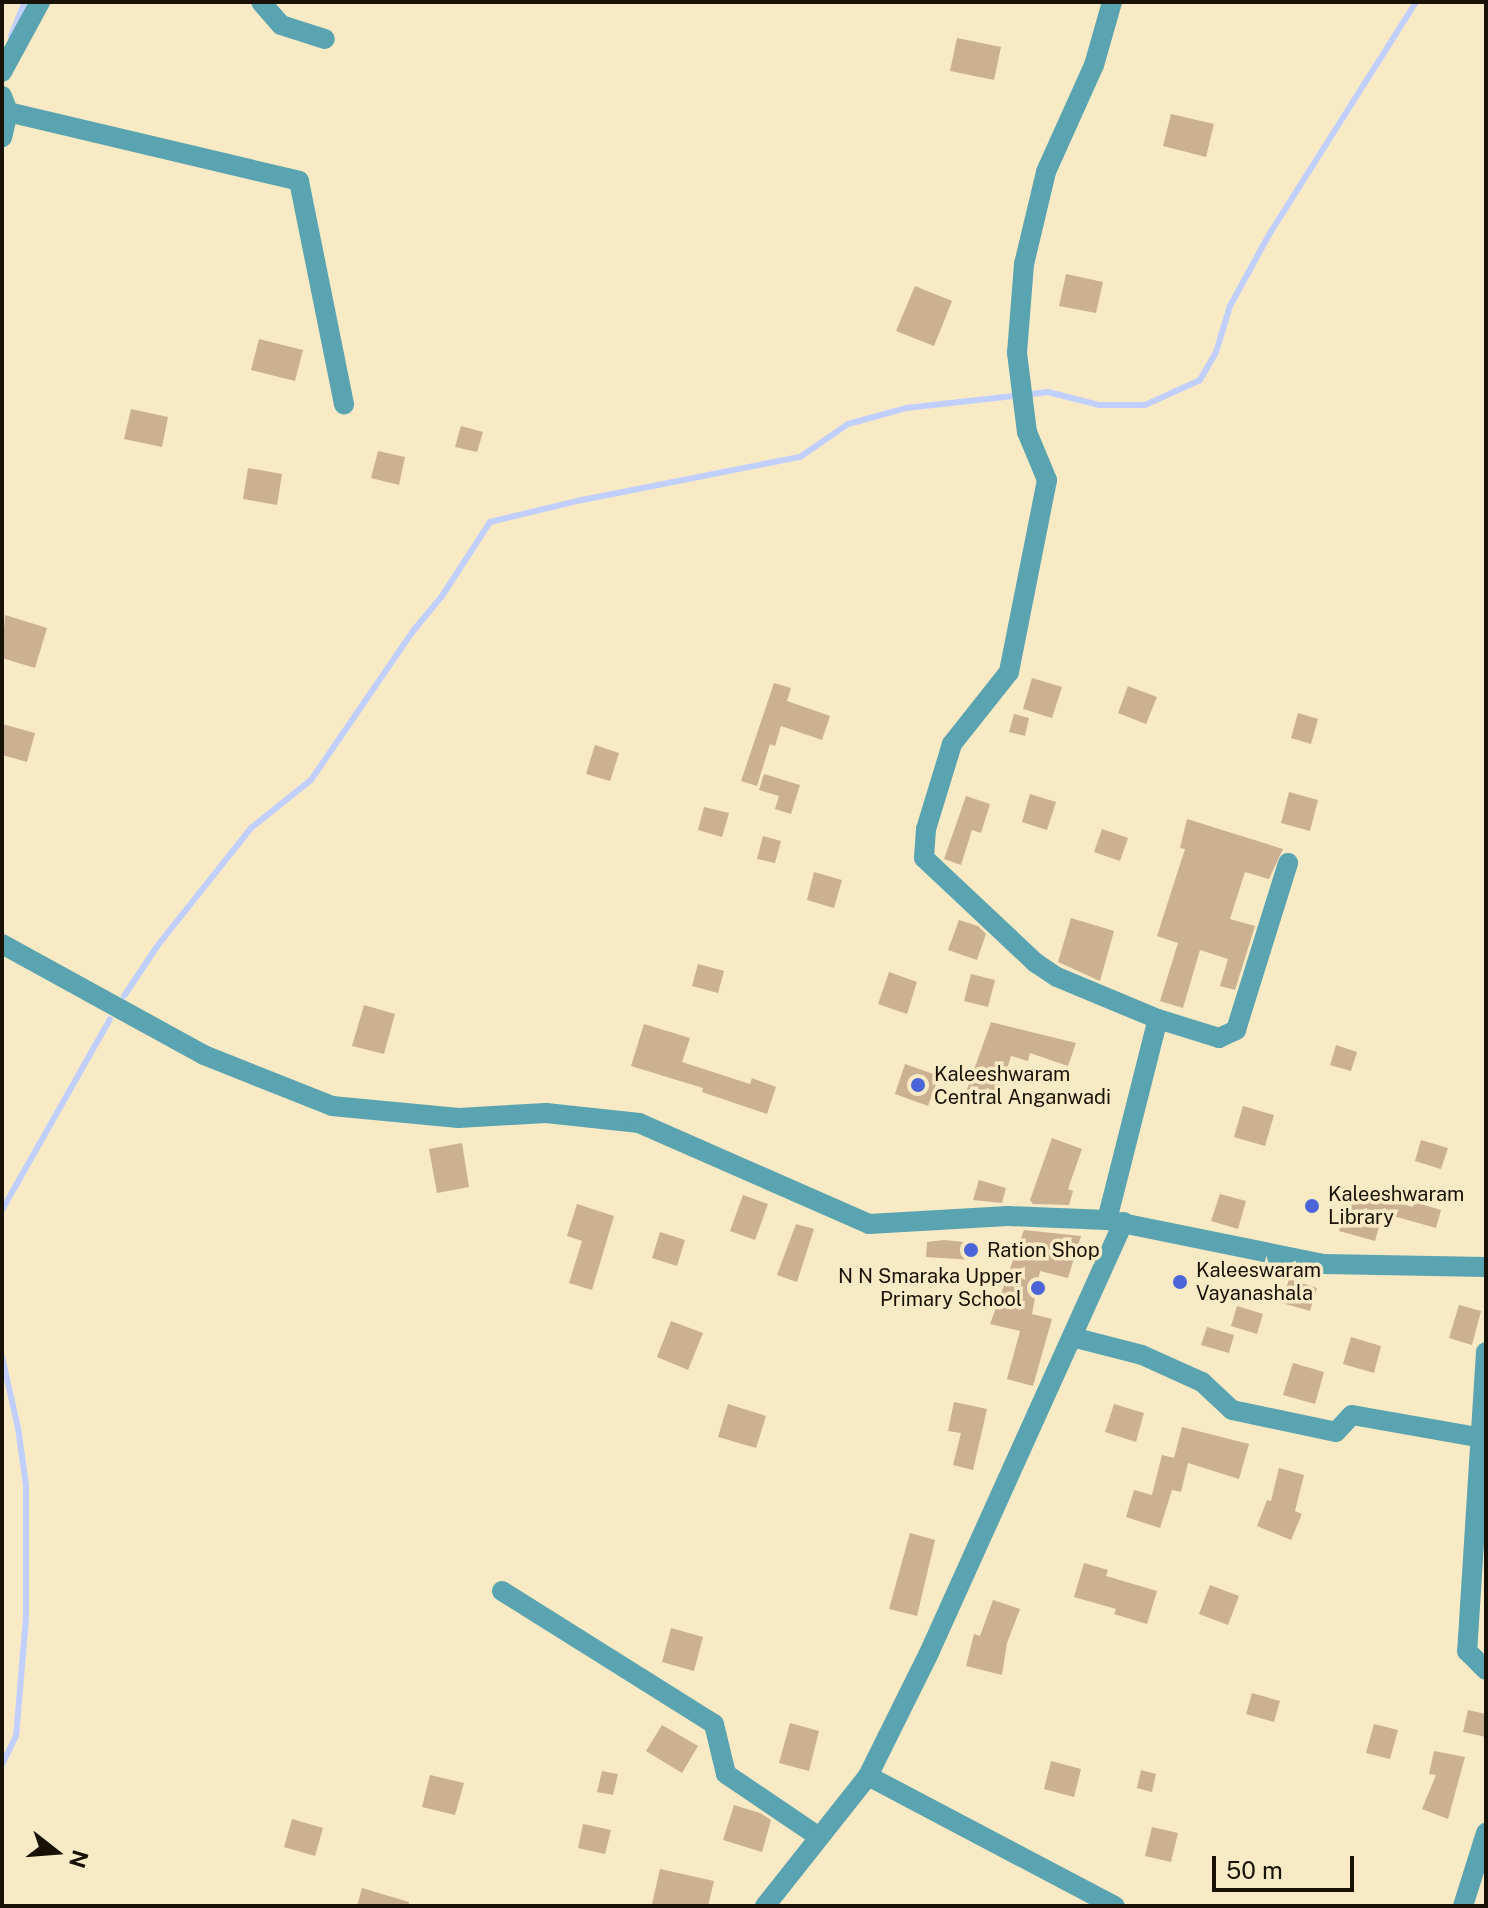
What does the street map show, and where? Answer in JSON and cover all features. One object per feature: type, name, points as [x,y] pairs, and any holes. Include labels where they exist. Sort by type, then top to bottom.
[{"type":"street","points":[[2,72],[40,2]]},
{"type":"street","points":[[261,2],[281,25],[325,39]]},
{"type":"street","points":[[1112,2],[1094,65],[1046,172],[1024,264],[1017,353],[1027,432],[1047,480],[1009,672],[952,744],[926,829],[924,858],[1036,963],[1057,977],[1158,1019],[1219,1038],[1228,1037],[1236,1030],[1288,863]]},
{"type":"street","points":[[2,137],[5,104],[299,181],[344,405]]},
{"type":"street","points":[[2,944],[204,1055],[332,1106],[458,1118],[546,1113],[639,1123],[869,1224],[1008,1216],[1115,1221],[1324,1264],[1486,1267]]},
{"type":"street","points":[[765,1906],[868,1776],[929,1653],[1072,1337],[1115,1221],[1158,1019]]},
{"type":"street","points":[[1072,1337],[1142,1355],[1202,1382],[1232,1410],[1336,1432],[1352,1415],[1482,1438]]},
{"type":"street","points":[[1486,1352],[1467,1651],[1486,1670]]},
{"type":"street","points":[[502,1591],[714,1724],[726,1774],[819,1837]]},
{"type":"street","points":[[868,1776],[1115,1906]]},
{"type":"street","points":[[1463,1906],[1486,1833]]},
{"type":"building","points":[[957,38],[1001,47],[994,80],[950,71]]},
{"type":"building","points":[[1171,114],[1214,124],[1206,157],[1163,146]]},
{"type":"building","points":[[1066,274],[1103,282],[1096,313],[1059,306]]},
{"type":"building","points":[[915,286],[952,301],[934,346],[896,331]]},
{"type":"building","points":[[259,339],[303,350],[295,381],[251,370]]},
{"type":"building","points":[[131,409],[168,417],[162,447],[124,439]]},
{"type":"building","points":[[461,426],[483,432],[477,452],[455,447]]},
{"type":"building","points":[[378,451],[405,457],[399,485],[371,478]]},
{"type":"building","points":[[248,468],[282,474],[277,505],[243,499]]},
{"type":"building","points":[[5,615],[47,628],[35,668],[2,658]]},
{"type":"building","points":[[1032,678],[1062,687],[1052,718],[1023,709]]},
{"type":"building","points":[[774,683],[791,688],[787,701],[830,716],[822,740],[781,726],[775,746],[770,744],[757,786],[741,781]]},
{"type":"building","points":[[1128,686],[1157,697],[1146,724],[1118,713]]},
{"type":"building","points":[[1298,713],[1318,719],[1311,744],[1291,738]]},
{"type":"building","points":[[1014,714],[1029,718],[1025,736],[1009,732]]},
{"type":"building","points":[[2,724],[35,733],[27,762],[2,755]]},
{"type":"building","points":[[595,745],[619,753],[610,781],[586,774]]},
{"type":"building","points":[[764,774],[800,785],[791,814],[775,809],[779,796],[759,790]]},
{"type":"building","points":[[1289,792],[1318,800],[1310,831],[1281,823]]},
{"type":"building","points":[[1030,794],[1056,802],[1047,830],[1022,822]]},
{"type":"building","points":[[966,796],[990,804],[981,833],[972,830],[961,865],[944,859]]},
{"type":"building","points":[[704,807],[729,813],[722,837],[698,830]]},
{"type":"building","points":[[1187,819],[1283,849],[1269,879],[1245,872],[1230,919],[1255,926],[1235,990],[1220,986],[1228,959],[1200,950],[1183,1008],[1160,1001],[1178,943],[1157,936],[1185,849],[1180,848]]},
{"type":"building","points":[[1102,829],[1128,838],[1120,861],[1094,852]]},
{"type":"building","points":[[763,836],[781,841],[775,863],[757,859]]},
{"type":"building","points":[[814,872],[842,880],[834,908],[807,900]]},
{"type":"building","points":[[1071,918],[1114,931],[1100,981],[1058,962]]},
{"type":"building","points":[[959,920],[978,926],[986,934],[977,960],[948,950]]},
{"type":"building","points":[[698,964],[724,971],[718,993],[692,986]]},
{"type":"building","points":[[889,972],[917,982],[907,1014],[878,1004]]},
{"type":"building","points":[[971,974],[995,980],[988,1007],[964,1001]]},
{"type":"building","points":[[364,1005],[395,1014],[384,1054],[352,1046]]},
{"type":"building","points":[[991,1022],[1076,1043],[1068,1066],[1030,1053],[1028,1061],[1011,1056],[996,1105],[965,1095]]},
{"type":"building","points":[[644,1024],[690,1038],[682,1062],[750,1084],[752,1078],[776,1087],[767,1114],[702,1092],[703,1088],[631,1066]]},
{"type":"building","points":[[1336,1045],[1357,1052],[1351,1071],[1330,1065]]},
{"type":"building","points":[[905,1064],[939,1076],[928,1106],[895,1094]]},
{"type":"building","points":[[1243,1106],[1274,1115],[1265,1146],[1234,1137]]},
{"type":"building","points":[[1052,1138],[1082,1149],[1068,1189],[1073,1191],[1069,1205],[1033,1204],[1030,1200]]},
{"type":"building","points":[[1421,1140],[1448,1148],[1441,1169],[1415,1161]]},
{"type":"building","points":[[462,1143],[469,1187],[437,1193],[429,1149]]},
{"type":"building","points":[[979,1180],[1006,1188],[1002,1203],[973,1200]]},
{"type":"building","points":[[1352,1189],[1413,1207],[1414,1202],[1441,1210],[1436,1228],[1383,1213],[1375,1241],[1339,1231]]},
{"type":"building","points":[[1220,1194],[1246,1201],[1238,1229],[1211,1221]]},
{"type":"building","points":[[743,1195],[768,1204],[755,1240],[730,1231]]},
{"type":"building","points":[[577,1204],[614,1216],[592,1290],[569,1283],[582,1241],[567,1236]]},
{"type":"building","points":[[796,1224],[814,1229],[797,1282],[777,1275]]},
{"type":"building","points":[[1024,1230],[1081,1236],[1068,1278],[1040,1271],[1032,1314],[1052,1319],[1033,1386],[1007,1379],[1020,1331],[990,1324]]},
{"type":"building","points":[[660,1232],[685,1240],[677,1266],[652,1258]]},
{"type":"building","points":[[927,1242],[975,1243],[974,1260],[926,1257]]},
{"type":"building","points":[[1289,1279],[1317,1288],[1310,1311],[1282,1303]]},
{"type":"building","points":[[1459,1305],[1481,1311],[1472,1345],[1449,1338]]},
{"type":"building","points":[[1237,1306],[1263,1314],[1257,1334],[1231,1326]]},
{"type":"building","points":[[671,1321],[703,1333],[688,1370],[657,1357]]},
{"type":"building","points":[[1207,1327],[1234,1335],[1229,1353],[1201,1345]]},
{"type":"building","points":[[1351,1337],[1381,1346],[1374,1373],[1343,1364]]},
{"type":"building","points":[[1293,1363],[1324,1372],[1315,1404],[1283,1395]]},
{"type":"building","points":[[954,1402],[987,1409],[973,1470],[953,1465],[961,1433],[948,1431]]},
{"type":"building","points":[[728,1404],[766,1416],[756,1448],[718,1437]]},
{"type":"building","points":[[1114,1404],[1144,1413],[1136,1442],[1105,1432]]},
{"type":"building","points":[[1182,1427],[1249,1444],[1239,1479],[1188,1463],[1181,1492],[1172,1490],[1160,1528],[1126,1517],[1134,1490],[1152,1495],[1162,1455],[1174,1458]]},
{"type":"building","points":[[1279,1468],[1304,1475],[1295,1511],[1302,1514],[1291,1540],[1257,1526],[1267,1500],[1271,1501]]},
{"type":"building","points":[[910,1533],[935,1540],[917,1616],[889,1609]]},
{"type":"building","points":[[1084,1563],[1108,1570],[1106,1576],[1157,1591],[1147,1624],[1114,1614],[1116,1609],[1074,1597]]},
{"type":"building","points":[[1210,1585],[1239,1596],[1228,1625],[1199,1614]]},
{"type":"building","points":[[993,1600],[1020,1609],[1007,1643],[1002,1675],[966,1666],[974,1634],[980,1636]]},
{"type":"building","points":[[671,1628],[703,1637],[694,1671],[662,1662]]},
{"type":"building","points":[[1252,1693],[1280,1701],[1274,1722],[1246,1714]]},
{"type":"building","points":[[1468,1710],[1486,1714],[1486,1737],[1463,1732]]},
{"type":"building","points":[[790,1723],[819,1731],[809,1771],[779,1763]]},
{"type":"building","points":[[1374,1724],[1398,1730],[1390,1759],[1366,1753]]},
{"type":"building","points":[[662,1725],[698,1746],[682,1773],[646,1751]]},
{"type":"building","points":[[1434,1751],[1465,1757],[1448,1819],[1422,1809],[1436,1775],[1429,1774]]},
{"type":"building","points":[[1051,1761],[1081,1769],[1074,1797],[1044,1789]]},
{"type":"building","points":[[1141,1770],[1156,1774],[1152,1792],[1137,1788]]},
{"type":"building","points":[[602,1771],[618,1774],[613,1795],[597,1792]]},
{"type":"building","points":[[430,1775],[464,1783],[455,1815],[422,1807]]},
{"type":"building","points":[[734,1805],[771,1820],[762,1852],[723,1840]]},
{"type":"building","points":[[292,1819],[323,1828],[315,1856],[284,1847]]},
{"type":"building","points":[[583,1824],[611,1830],[605,1854],[578,1848]]},
{"type":"building","points":[[1152,1827],[1178,1833],[1171,1862],[1145,1856]]},
{"type":"building","points":[[660,1869],[714,1881],[708,1906],[652,1904]]},
{"type":"building","points":[[362,1888],[409,1902],[408,1906],[357,1906]]},
{"type":"waterway","points":[[11,36],[25,2]]},
{"type":"waterway","points":[[124,996],[158,945],[251,828],[311,780],[413,631],[442,596],[490,522],[577,501],[800,457],[848,424],[906,408],[1048,392],[1099,405],[1145,405],[1200,380],[1216,352],[1230,306],[1270,233],[1416,2]]},
{"type":"waterway","points":[[2,1210],[110,1019]]},
{"type":"waterway","points":[[2,1357],[18,1428],[26,1485],[26,1618],[16,1736],[2,1765]]},
{"type":"place","name":"Kaleeshwaram Central Anganwadi","points":[[918,1085]]},
{"type":"place","name":"Kaleeshwaram Library","points":[[1312,1206]]},
{"type":"place","name":"Ration Shop","points":[[971,1250]]},
{"type":"place","name":"Kaleeswaram Vayanashala","points":[[1180,1282]]},
{"type":"place","name":"N N Smaraka Upper Primary School","points":[[1038,1288]]}]
